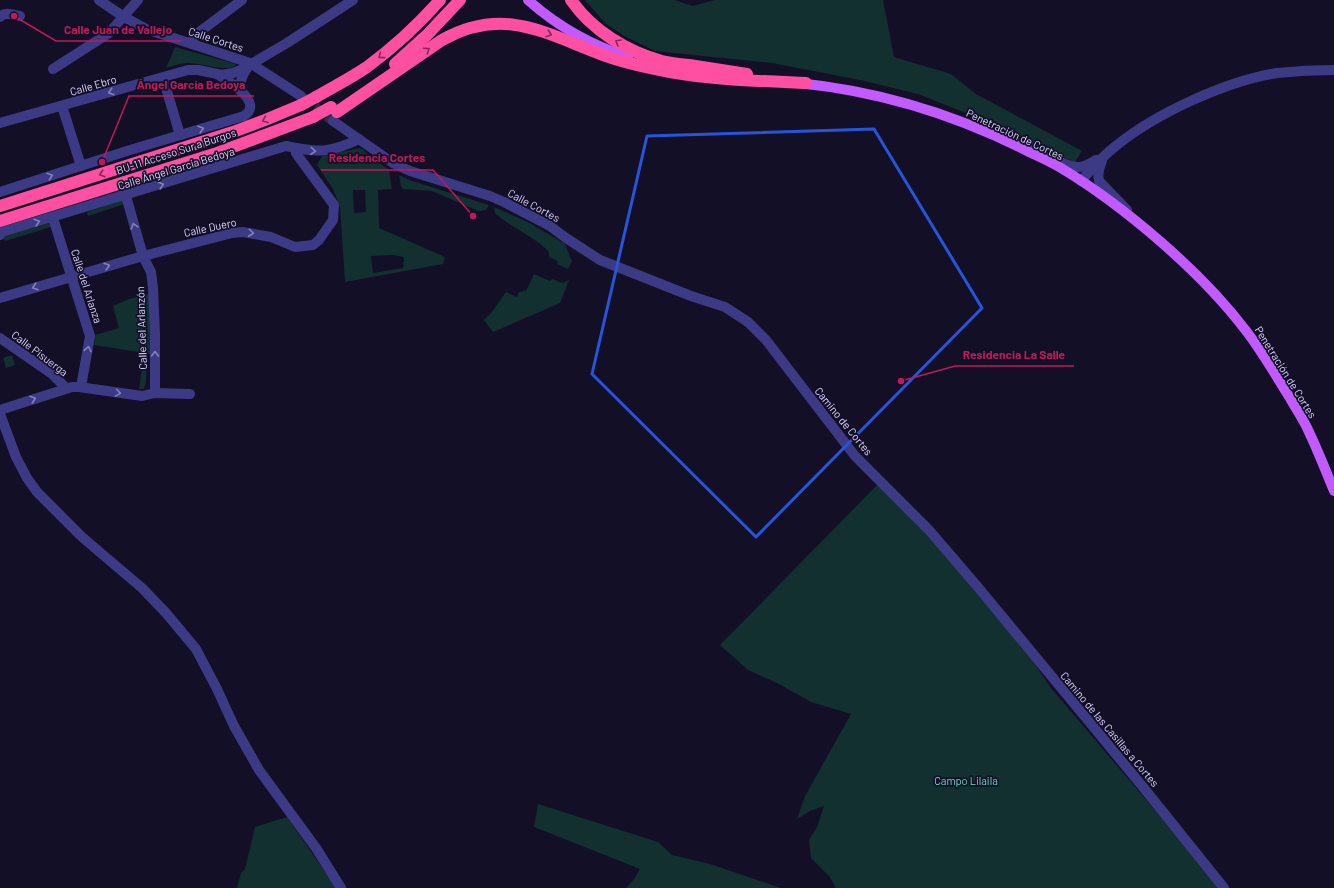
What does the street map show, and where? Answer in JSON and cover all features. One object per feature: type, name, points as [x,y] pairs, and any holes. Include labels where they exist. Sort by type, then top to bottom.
[{"type":"highway","name":"BU-11 Acceso Sur a Burgos","points":[[0,206],[233,132],[265,120],[301,100],[316,97],[365,68],[387,52],[440,0]]},
{"type":"highway","points":[[334,113],[364,87],[396,63],[427,35],[460,0]]},
{"type":"highway","points":[[571,0],[593,24],[607,36],[638,53],[662,61],[806,84]]},
{"type":"highway","points":[[334,113],[442,40],[471,27],[498,23],[526,26],[556,36],[608,57],[669,72],[728,80],[806,84]]},
{"type":"highway","name":"BU-11 Acceso Sur a Burgos","points":[[0,221],[148,175],[242,152],[279,139],[316,119],[334,113]]},
{"type":"main road","name":"Penetración de Cortes","points":[[528,0],[535,7],[572,33],[615,53],[664,68],[848,90],[907,104],[965,123],[1005,140],[1056,166],[1081,181],[1142,226],[1183,261],[1221,300],[1267,360],[1309,430],[1334,491]]},
{"type":"street","name":"Calle Cortes","points":[[99,0],[139,26],[157,34],[250,63],[301,100]]},
{"type":"street","points":[[53,69],[109,33],[138,0]]},
{"type":"street","points":[[192,44],[194,36],[242,0]]},
{"type":"street","name":"Calle Ebro","points":[[0,123],[188,70],[198,70],[216,74],[233,73],[287,43],[353,0]]},
{"type":"street","points":[[1,16],[6,13],[20,16]]},
{"type":"street","points":[[0,192],[248,114],[250,110],[250,102],[241,91],[240,85],[241,78],[250,63]]},
{"type":"street","points":[[1005,140],[1032,147],[1071,167],[1085,166],[1106,154],[1150,122],[1182,105],[1216,90],[1275,74],[1298,71],[1334,70]]},
{"type":"street","name":"Calle Ebro","points":[[216,74],[241,91]]},
{"type":"street","points":[[163,78],[180,135]]},
{"type":"street","points":[[62,106],[81,166]]},
{"type":"street","name":"Calle Cortes","points":[[334,113],[359,139],[393,163],[410,171],[494,198],[529,214],[550,226],[600,260],[684,293],[726,307]]},
{"type":"street","name":"Calle Ángel García Bedoya","points":[[0,235],[2,232],[126,196],[286,146],[319,152],[333,150],[359,139]]},
{"type":"street","name":"Calle Duero","points":[[0,298],[199,240],[232,233],[243,232],[271,237],[295,247],[306,247],[316,243],[333,220],[334,205],[296,153],[297,148]]},
{"type":"street","points":[[1081,181],[1106,154]]},
{"type":"street","points":[[1106,154],[1099,167],[1099,181],[1142,226]]},
{"type":"street","name":"Calle del Arlanzón","points":[[126,196],[143,256],[151,272],[154,290],[156,334],[154,393]]},
{"type":"street","name":"Calle del Arlanza","points":[[53,218],[90,336],[81,387]]},
{"type":"street","name":"Camino de Cortes","points":[[726,307],[748,322],[766,340],[855,456],[929,530],[977,586]]},
{"type":"street","name":"Calle Pisuerga","points":[[0,338],[52,374],[66,388]]},
{"type":"street","name":"Calle Pisuerga","points":[[0,410],[66,388],[81,387],[142,396],[154,393],[190,394]]},
{"type":"street","points":[[0,414],[5,430],[23,471],[37,492],[82,537],[142,588],[166,613],[196,649],[234,726],[258,770],[316,848],[341,888]]},
{"type":"street","name":"Camino de las Casillas a Cortes","points":[[977,586],[1143,787],[1224,888]]},
{"type":"highlighted area","points":[[874,129],[982,308],[756,537],[592,374],[647,136]]},
{"type":"green space","points":[[585,0],[674,0],[693,6],[715,0],[883,0],[894,57],[951,74],[976,94],[1082,151],[1075,162],[1006,129],[918,94],[860,80],[772,63],[655,51],[626,37],[606,24]]},
{"type":"green space","points":[[175,47],[236,64],[231,68],[226,68],[185,63],[166,68]]},
{"type":"green space","points":[[360,148],[389,170],[392,189],[378,190],[379,228],[445,257],[443,264],[345,282],[340,207],[333,189],[317,165],[322,156]],"holes":[[[353,190],[365,190],[366,212],[354,213]],[[393,255],[404,257],[403,268],[373,273],[371,256]]]},
{"type":"green space","points":[[399,175],[412,181],[489,205],[486,210],[478,211],[432,191],[403,189]]},
{"type":"green space","points":[[124,200],[125,204],[88,216],[87,212]]},
{"type":"green space","points":[[494,207],[528,222],[565,244],[572,262],[568,269],[557,264],[558,261],[549,257],[549,252],[543,246],[495,213]]},
{"type":"green space","points":[[50,223],[51,227],[5,241],[3,237]]},
{"type":"green space","points":[[534,274],[550,281],[552,279],[562,283],[569,280],[560,303],[493,332],[484,320],[492,312],[506,292],[517,297],[519,292],[526,291]]},
{"type":"green space","points":[[151,293],[152,354],[147,354],[146,382],[144,389],[139,389],[144,353],[94,345],[95,335],[119,328],[113,306],[129,299]]},
{"type":"green space","points":[[12,355],[15,365],[6,368],[3,358]]},
{"type":"green space","name":"Campo Lilaila","points":[[883,479],[915,509],[979,581],[1051,688],[1221,888],[836,888],[829,876],[811,858],[809,840],[817,827],[824,806],[810,811],[797,819],[805,796],[851,714],[811,702],[779,684],[748,670],[720,645]]},
{"type":"green space","points":[[538,804],[658,842],[672,855],[710,864],[781,888],[626,888],[640,869],[534,827]]},
{"type":"green space","points":[[287,817],[336,888],[237,888],[241,873],[245,869],[255,827]]},
{"type":"tunnel","points":[[303,98],[333,121]]},
{"type":"place","name":"Calle Juan de Vallejo","points":[[14,16]]},
{"type":"place","name":"Ángel García Bedoya","points":[[102,162]]},
{"type":"place","name":"Residencia Cortes","points":[[473,216]]},
{"type":"place","name":"Residencia La Salle","points":[[901,381]]}]
